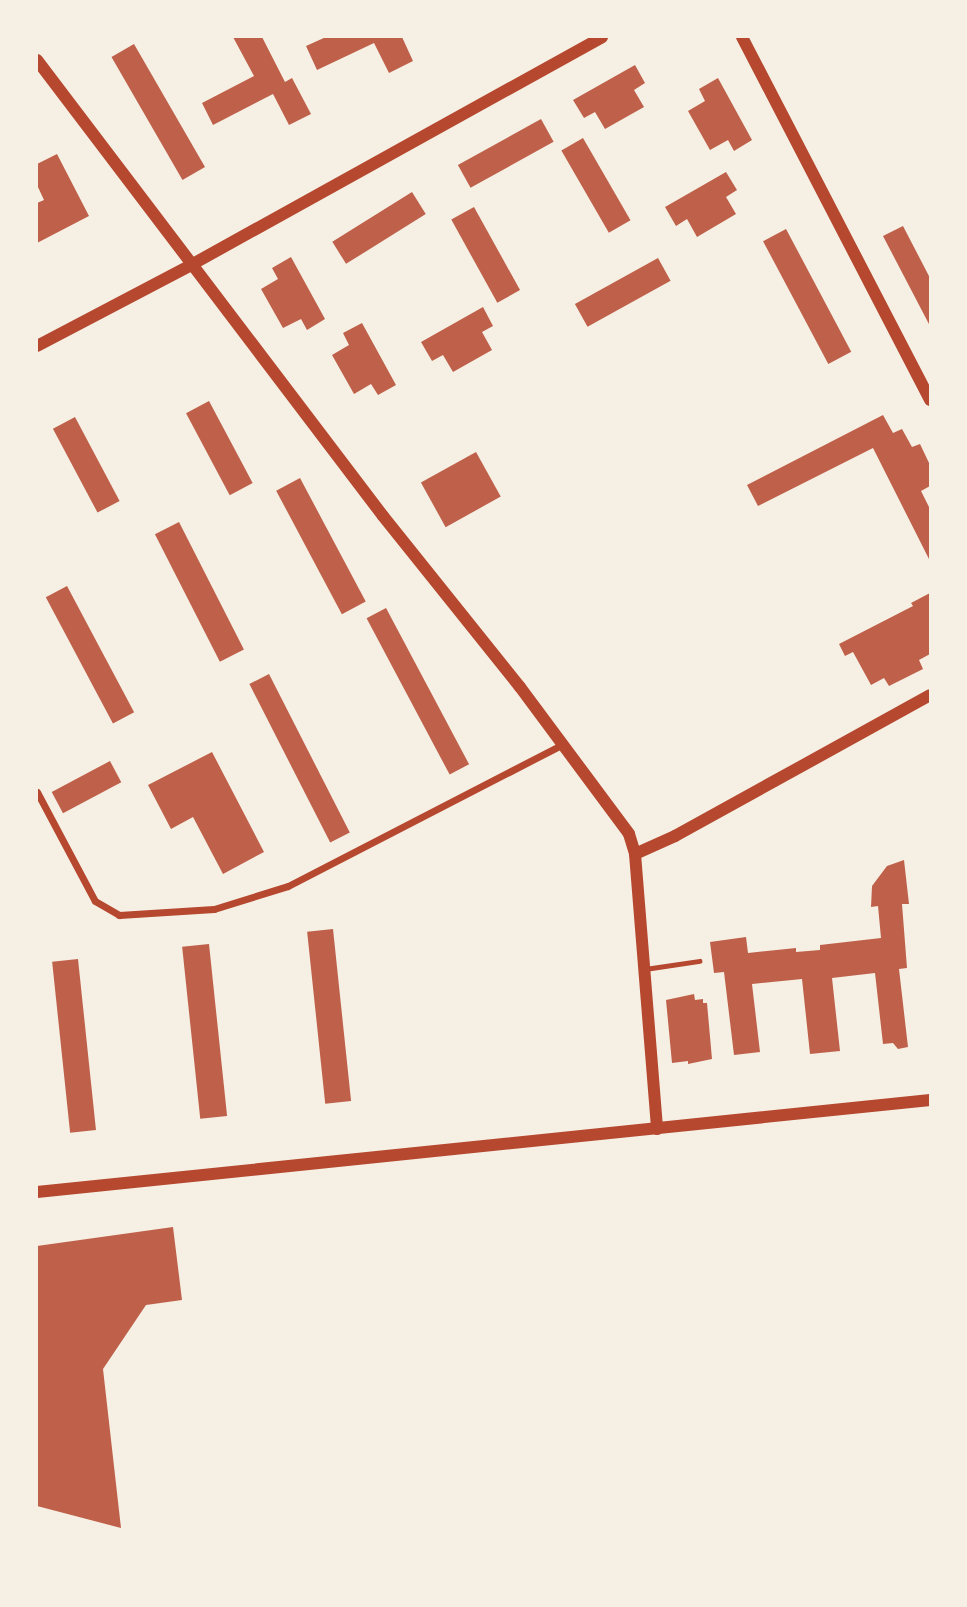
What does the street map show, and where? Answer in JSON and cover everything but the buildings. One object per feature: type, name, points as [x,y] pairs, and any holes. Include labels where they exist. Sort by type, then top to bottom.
[{"type":"street","points":[[37,346],[191,265],[601,37]]},
{"type":"street","points":[[742,37],[930,400]]},
{"type":"street","points":[[37,60],[383,516],[563,744],[629,834],[635,854],[657,1129]]},
{"type":"street","points":[[635,854],[675,836],[930,695]]},
{"type":"street","points":[[37,792],[95,901],[120,915],[214,909],[288,887],[563,744]]},
{"type":"street","points":[[37,1192],[930,1100]]},
{"type":"lane","points":[[645,969],[699,961]]}]
